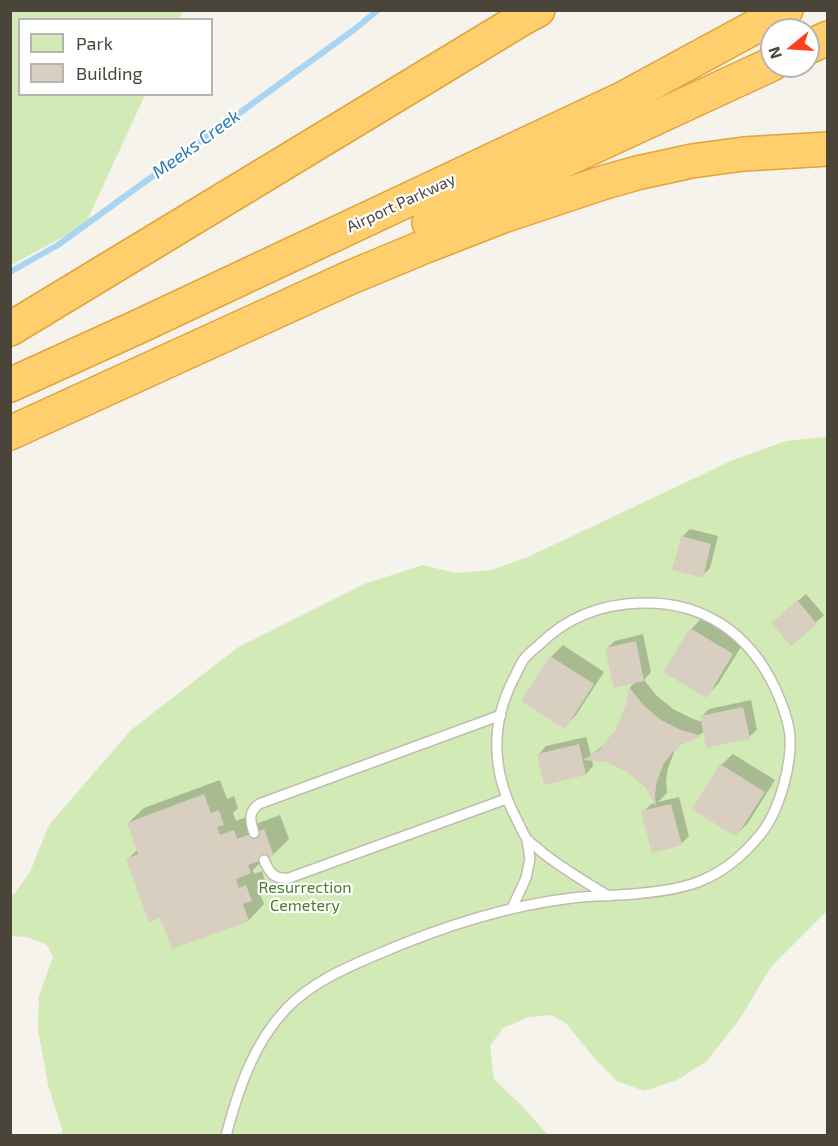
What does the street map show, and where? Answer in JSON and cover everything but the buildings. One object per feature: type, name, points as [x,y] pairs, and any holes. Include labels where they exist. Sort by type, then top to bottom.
[{"type":"highway","points":[[10,329],[538,10]]},
{"type":"highway","name":"Airport Parkway","points":[[10,385],[622,99],[786,10]]},
{"type":"highway","name":"Airport Parkway","points":[[10,417],[760,69]]},
{"type":"highway","points":[[10,433],[349,278],[417,249],[521,210],[605,182],[692,161],[744,154],[828,149]]},
{"type":"lane","points":[[226,1136],[237,1095],[258,1046],[284,1011],[307,990],[344,969],[420,936],[512,908],[573,898],[672,890],[704,880],[732,863],[761,834],[778,803],[788,766],[790,735],[784,707],[769,675],[749,647],[723,624],[691,609],[661,602],[623,603],[582,614],[550,634],[524,659],[506,693],[496,733],[498,767],[507,799],[527,840],[530,858],[526,878],[512,908]]},
{"type":"lane","points":[[255,833],[251,824],[251,815],[259,804],[501,716]]},
{"type":"lane","points":[[264,860],[271,874],[280,878],[289,878],[507,799]]},
{"type":"lane","points":[[527,840],[556,863],[608,896]]},
{"type":"green space","points":[[11,10],[183,11],[180,18],[18,18],[18,96],[145,96],[85,225],[11,265]]},
{"type":"green space","name":"Resurrection Cemetery","points":[[827,437],[827,911],[771,967],[739,1020],[707,1061],[677,1080],[644,1091],[617,1081],[595,1059],[566,1023],[551,1015],[529,1017],[503,1028],[490,1046],[494,1079],[548,1135],[62,1135],[48,1085],[38,1029],[39,996],[53,957],[47,945],[27,937],[11,936],[11,895],[16,892],[30,872],[49,825],[131,730],[237,648],[364,584],[423,565],[456,573],[492,570],[530,556],[733,460],[786,441]]},
{"type":"waterway","name":"Meeks Creek","points":[[10,272],[58,245],[378,10]]}]
